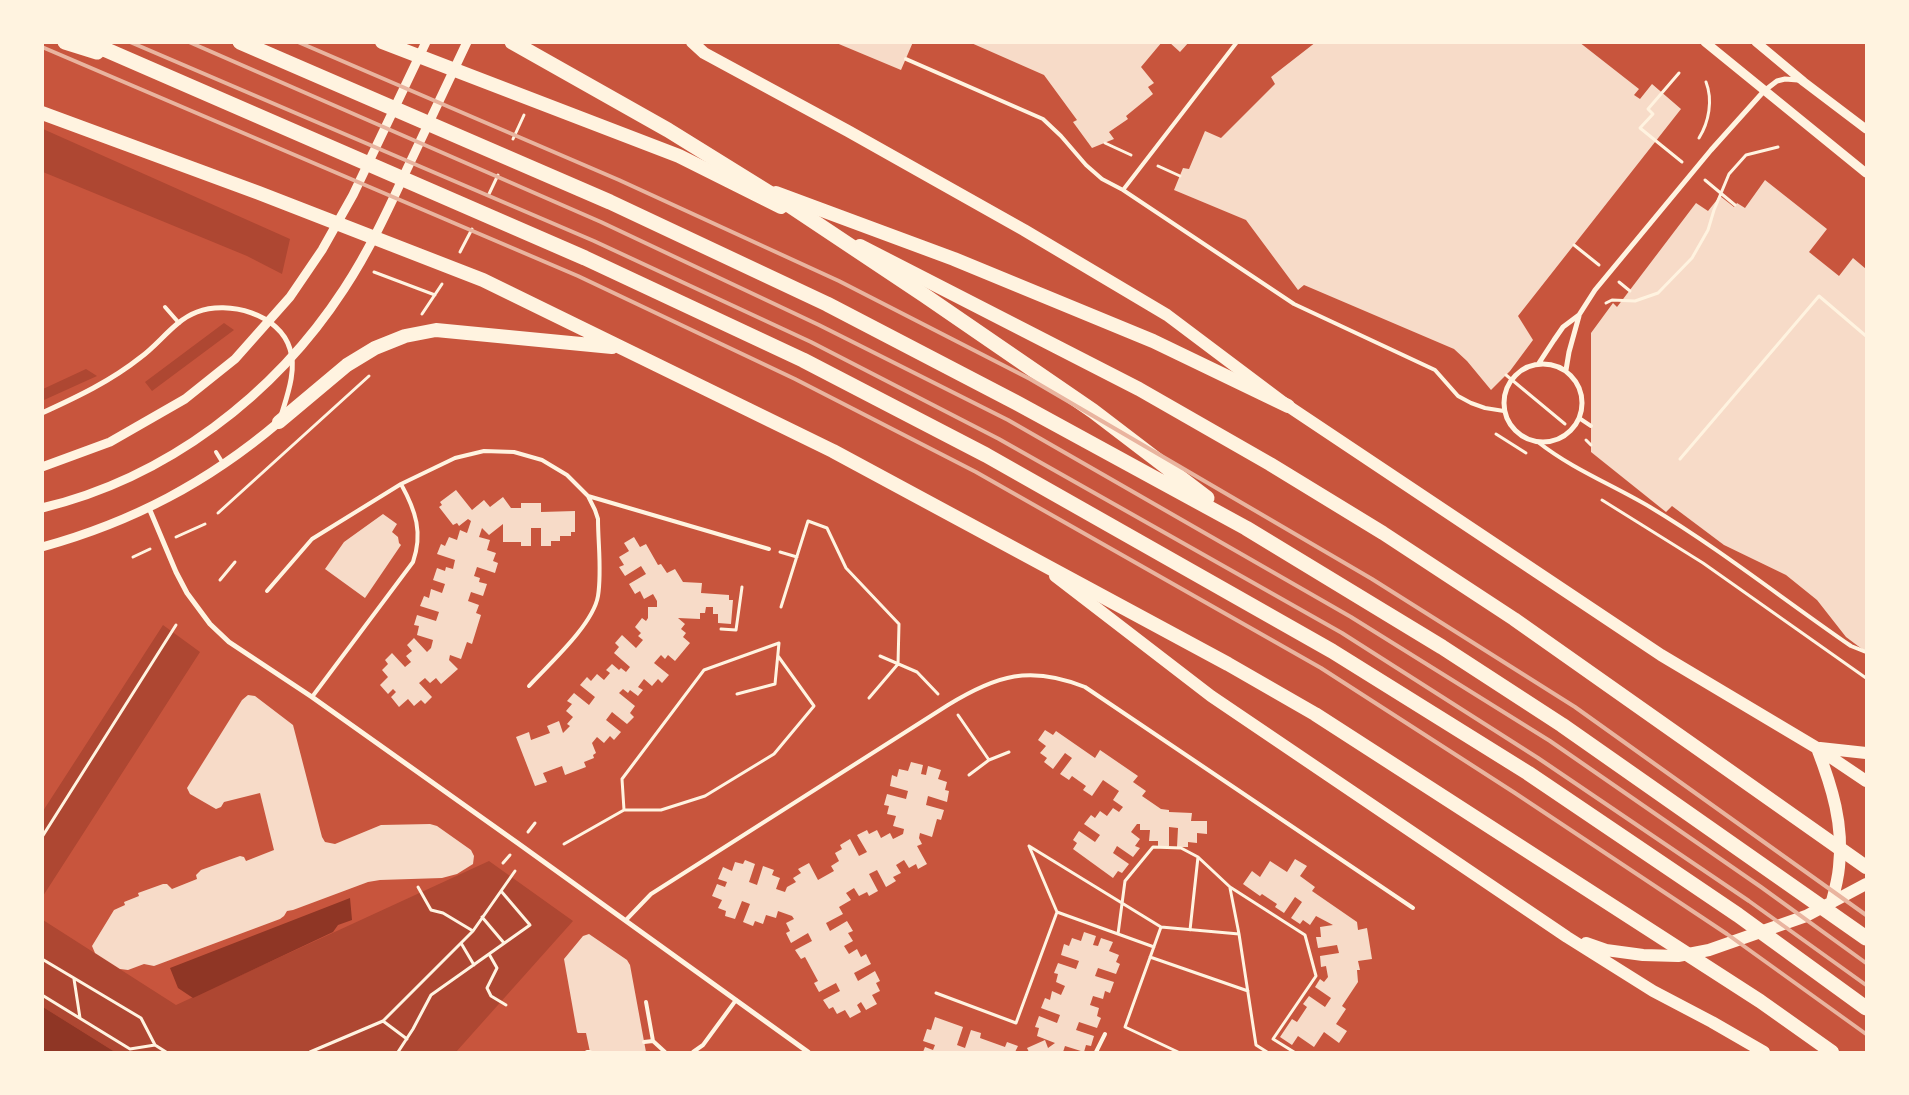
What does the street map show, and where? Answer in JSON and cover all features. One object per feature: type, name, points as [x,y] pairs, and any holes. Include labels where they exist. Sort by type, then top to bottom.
[{"type":"highway","points":[[65,42],[141,65]]},
{"type":"highway","points":[[88,42],[585,258],[803,360],[986,455],[1332,650],[1536,779],[1738,915],[1866,1008]]},
{"type":"highway","points":[[240,42],[610,202],[827,304],[1017,403],[1246,528],[1426,637],[1562,725],[1866,938]]},
{"type":"highway","points":[[382,42],[954,259],[1153,341],[1288,406]]},
{"type":"highway","points":[[512,42],[668,130],[821,226],[1093,411],[1246,528]]},
{"type":"highway","points":[[42,113],[483,280],[833,451],[1228,664],[1314,714],[1760,1001],[1832,1052]]},
{"type":"highway","points":[[679,156],[941,286],[1139,389],[1270,464],[1383,532],[1514,619],[1866,867]]},
{"type":"highway","points":[[279,422],[347,365],[375,348],[406,336],[436,330],[624,348]]},
{"type":"main road","points":[[692,42],[704,53],[916,168],[1167,315],[1288,406],[1661,656],[1817,748],[1866,781]]},
{"type":"main road","points":[[1032,558],[1211,696],[1567,937],[1653,991],[1764,1052]]},
{"type":"main road","points":[[1817,748],[1866,753]]},
{"type":"main road","points":[[1817,748],[1830,781],[1841,836],[1839,869],[1832,901]]},
{"type":"main road","points":[[1567,937],[1606,950],[1644,955],[1678,956],[1709,950],[1806,916],[1866,884]]},
{"type":"street","points":[[42,467],[110,442],[185,399],[235,359],[290,297],[322,250],[353,195],[426,42]]},
{"type":"street","points":[[42,508],[130,477],[168,457],[232,413],[278,371],[325,316],[365,254],[467,42]]},
{"type":"street","points":[[1705,42],[1866,173]]},
{"type":"street","points":[[1756,42],[1804,82],[1866,129]]},
{"type":"street","points":[[1539,363],[1564,327],[1579,315],[1596,290],[1704,158],[1764,91],[1785,79],[1795,79],[1804,82]]},
{"type":"street","points":[[42,414],[106,382],[142,356],[180,323],[196,312],[214,308],[232,308],[250,312],[267,320],[281,332],[290,349],[292,364],[290,386],[279,422],[257,441],[182,491],[149,508],[114,524],[42,547]]},
{"type":"street","points":[[1566,370],[1579,315]]},
{"type":"street","points":[[1539,363],[1551,364],[1566,370],[1576,382],[1581,393],[1582,406],[1580,418],[1573,429],[1563,437],[1551,441],[1538,442],[1525,438],[1515,431],[1508,422],[1504,411],[1503,401],[1510,380],[1519,371],[1539,363]]},
{"type":"street","points":[[149,508],[187,593],[210,624],[229,642],[312,697],[808,1052]]},
{"type":"lane","points":[[1123,190],[1237,42]]},
{"type":"lane","points":[[906,59],[1043,119],[1062,136],[1086,165],[1102,179],[1123,190],[1294,304],[1435,370],[1458,396],[1471,404],[1504,411]]},
{"type":"lane","points":[[165,307],[180,323]]},
{"type":"lane","points":[[1580,418],[1591,426]]},
{"type":"lane","points":[[1538,442],[1552,454],[1649,507],[1716,549],[1839,638],[1851,646],[1866,652]]},
{"type":"lane","points":[[268,591],[312,539],[337,526],[401,484],[455,458],[484,451],[514,452],[542,460],[568,475],[588,496],[598,519],[599,583],[598,598],[585,624],[529,686]]},
{"type":"lane","points":[[216,452],[224,464]]},
{"type":"lane","points":[[312,697],[414,562],[418,548],[418,531],[415,514],[401,484]]},
{"type":"lane","points":[[588,496],[769,549]]},
{"type":"lane","points":[[626,920],[651,894],[948,705],[983,684],[1003,678],[1024,675],[1045,676],[1085,687],[1413,908]]},
{"type":"lane","points":[[693,1052],[703,1045],[736,1000]]},
{"type":"lane","points":[[646,1002],[653,1041],[665,1052]]},
{"type":"lane","points":[[1096,1052],[1105,1034]]},
{"type":"lane","points":[[644,1042],[653,1041]]},
{"type":"path","points":[[1640,128],[1653,114],[1648,108],[1678,73]]},
{"type":"path","points":[[1694,145],[1706,126],[1710,92],[1706,82]]},
{"type":"path","points":[[510,147],[525,112]]},
{"type":"path","points":[[1600,305],[1612,300],[1635,301],[1658,293],[1692,258],[1708,230],[1729,174],[1746,155],[1778,147]]},
{"type":"path","points":[[1675,168],[1682,160]]},
{"type":"path","points":[[487,197],[498,173]]},
{"type":"path","points":[[456,259],[476,221]]},
{"type":"path","points":[[1596,264],[1602,257]]},
{"type":"path","points":[[374,272],[435,295]]},
{"type":"path","points":[[417,320],[444,280]]},
{"type":"path","points":[[1680,459],[1819,296],[1866,336]]},
{"type":"path","points":[[218,513],[358,388],[374,371]]},
{"type":"path","points":[[1506,375],[1570,427]]},
{"type":"path","points":[[1496,434],[1530,455]]},
{"type":"path","points":[[1584,439],[1591,445]]},
{"type":"path","points":[[1597,497],[1703,563],[1866,678]]},
{"type":"path","points":[[780,607],[808,521],[827,528],[846,568],[900,624],[898,664],[869,698]]},
{"type":"path","points":[[220,580],[235,562]]},
{"type":"path","points":[[722,629],[736,630],[742,587]]},
{"type":"path","points":[[42,837],[176,625]]},
{"type":"path","points":[[624,810],[622,779],[704,670],[779,643],[775,684],[737,694]]},
{"type":"path","points":[[564,844],[624,810],[661,810],[705,796],[774,754],[814,706],[778,656]]},
{"type":"path","points":[[880,656],[917,672],[959,716],[989,760]]},
{"type":"path","points":[[969,775],[989,760],[1009,752]]},
{"type":"path","points":[[936,993],[1016,1022],[1056,912],[1029,846],[1160,927],[1239,934]]},
{"type":"path","points":[[1118,934],[1125,881],[1152,847],[1181,848],[1198,857],[1230,887],[1305,935],[1316,976],[1273,1039],[1294,1052]]},
{"type":"path","points":[[1190,930],[1198,857]]},
{"type":"path","points":[[310,1052],[383,1021],[472,931],[515,871]]},
{"type":"path","points":[[418,886],[431,910],[443,913],[472,931]]},
{"type":"path","points":[[1230,887],[1256,1046],[1267,1052]]},
{"type":"path","points":[[398,1052],[431,995],[530,926],[501,891]]},
{"type":"path","points":[[1056,912],[1154,947]]},
{"type":"path","points":[[482,917],[505,944]]},
{"type":"path","points":[[1160,927],[1126,1027],[1178,1052]]},
{"type":"path","points":[[461,943],[474,965]]},
{"type":"path","points":[[489,954],[497,968],[487,988],[491,996],[506,1005]]},
{"type":"path","points":[[1150,957],[1248,991]]},
{"type":"path","points":[[42,959],[141,1018],[155,1046],[166,1052]]},
{"type":"path","points":[[74,978],[80,1018]]},
{"type":"path","points":[[42,995],[130,1049],[155,1046]]},
{"type":"path","points":[[383,1021],[407,1039]]},
{"type":"shaded area","points":[[43,129],[290,239],[282,274],[247,256],[43,172]]},
{"type":"shaded area","points":[[224,323],[234,330],[152,391],[145,382]]},
{"type":"shaded area","points":[[86,369],[97,376],[44,400],[43,389]]},
{"type":"shaded area","points":[[163,625],[200,652],[43,896],[43,811]]},
{"type":"shaded area","points":[[489,861],[573,921],[456,1052],[115,1052],[43,1007],[43,920],[176,1005]]},
{"type":"shaded area","points":[[350,898],[352,920],[338,925],[333,932],[193,998],[178,988],[170,968]]},
{"type":"shaded area","points":[[43,1007],[115,1052],[43,1052]]},
{"type":"building","points":[[834,42],[913,42],[901,70]]},
{"type":"building","points":[[969,42],[1162,42],[1141,67],[1154,83],[1148,87],[1153,94],[1126,116],[1128,119],[1109,132],[1114,139],[1092,148],[1073,122],[1077,120],[1044,75]]},
{"type":"building","points":[[1169,42],[1189,42],[1180,52]]},
{"type":"building","points":[[1316,42],[1579,42],[1639,89],[1634,95],[1640,99],[1652,84],[1681,109],[1518,316],[1533,340],[1510,371],[1491,390],[1467,361],[1454,349],[1304,285],[1298,290],[1246,220],[1174,190],[1183,168],[1189,169],[1205,131],[1221,138],[1275,84],[1271,77]]},
{"type":"building","points":[[1765,180],[1827,229],[1809,252],[1839,276],[1853,258],[1866,269],[1866,652],[1846,637],[1817,600],[1786,575],[1724,545],[1672,506],[1666,512],[1591,452],[1591,333],[1613,303],[1617,307],[1696,203],[1708,211],[1720,196],[1734,207],[1737,203],[1745,208]]},
{"type":"building","points":[[456,490],[472,510],[484,500],[490,507],[503,497],[511,508],[521,508],[521,503],[541,503],[541,512],[575,511],[575,532],[571,532],[571,536],[560,536],[560,541],[551,541],[551,546],[541,546],[541,528],[531,528],[531,546],[521,546],[521,542],[503,542],[503,524],[489,535],[482,528],[479,537],[490,540],[487,550],[496,553],[493,561],[498,563],[495,573],[477,567],[474,576],[480,578],[479,582],[487,584],[483,596],[471,592],[468,601],[479,605],[476,613],[481,615],[472,644],[467,642],[461,659],[450,655],[449,660],[458,669],[441,684],[436,678],[430,683],[425,678],[419,683],[432,697],[425,704],[421,700],[414,706],[408,699],[399,707],[391,697],[396,692],[393,689],[388,694],[380,685],[388,677],[382,670],[388,664],[385,660],[392,653],[405,667],[411,662],[406,656],[412,651],[407,645],[414,638],[427,652],[431,648],[433,640],[417,635],[419,626],[414,625],[417,615],[436,621],[439,612],[420,606],[424,596],[429,598],[431,589],[442,593],[445,584],[433,580],[437,568],[445,571],[446,567],[453,569],[455,560],[437,554],[441,544],[445,546],[449,537],[457,540],[460,530],[467,533],[471,521],[468,519],[459,526],[457,523],[453,525],[439,507],[442,505],[440,502]]},
{"type":"building","points":[[383,514],[397,524],[392,532],[398,537],[401,545],[365,598],[325,569],[344,542]]},
{"type":"building","points":[[634,537],[640,547],[646,544],[658,565],[661,564],[667,573],[675,569],[683,582],[702,583],[701,593],[729,595],[729,600],[733,600],[731,624],[718,623],[718,614],[713,614],[713,607],[706,607],[705,613],[700,613],[700,619],[678,618],[685,624],[681,629],[686,633],[683,637],[690,643],[675,661],[668,655],[665,659],[661,655],[654,663],[669,675],[662,683],[658,679],[652,686],[644,679],[638,687],[643,690],[638,696],[630,690],[628,693],[623,689],[619,693],[635,706],[630,713],[634,717],[627,724],[612,712],[606,720],[621,732],[614,740],[610,736],[604,743],[597,737],[592,743],[596,753],[593,755],[594,758],[584,762],[586,767],[565,775],[562,766],[543,773],[547,782],[535,786],[516,737],[529,732],[531,740],[550,733],[547,726],[559,721],[563,733],[570,726],[567,724],[573,717],[566,711],[572,704],[567,701],[574,693],[589,705],[595,697],[580,685],[587,677],[591,681],[597,674],[604,680],[610,673],[606,670],[612,664],[619,670],[621,668],[626,672],[630,667],[614,653],[619,647],[615,643],[622,635],[636,648],[643,640],[638,636],[641,633],[635,627],[642,618],[646,621],[648,618],[648,607],[657,607],[657,601],[653,594],[644,599],[640,591],[635,594],[629,584],[646,574],[641,566],[625,576],[619,567],[624,565],[619,557],[629,551],[624,543]]},
{"type":"building","points":[[248,695],[255,696],[293,725],[322,837],[325,842],[335,844],[381,825],[430,824],[437,826],[471,850],[474,856],[473,864],[457,874],[442,878],[368,882],[287,911],[280,919],[154,966],[144,964],[128,970],[120,969],[95,953],[92,946],[114,910],[125,905],[124,902],[139,896],[138,893],[163,884],[167,884],[172,889],[197,879],[196,875],[201,870],[240,856],[244,857],[246,861],[274,850],[260,793],[224,802],[221,807],[216,809],[190,794],[187,788],[242,700]]},
{"type":"building","points":[[1045,730],[1053,735],[1056,731],[1095,758],[1100,750],[1138,776],[1133,782],[1146,791],[1142,796],[1161,809],[1169,810],[1169,812],[1192,813],[1191,821],[1207,821],[1207,834],[1197,833],[1197,843],[1188,842],[1188,847],[1177,847],[1178,828],[1169,827],[1169,846],[1158,846],[1158,841],[1149,841],[1150,830],[1140,830],[1140,824],[1137,824],[1131,832],[1140,839],[1135,846],[1140,848],[1133,857],[1117,846],[1113,853],[1129,864],[1122,873],[1118,871],[1113,878],[1073,849],[1077,843],[1073,840],[1079,831],[1095,842],[1100,835],[1084,824],[1091,815],[1095,818],[1100,811],[1107,816],[1113,808],[1119,812],[1123,807],[1113,800],[1119,791],[1103,780],[1092,796],[1083,790],[1086,786],[1072,776],[1069,780],[1060,774],[1072,758],[1065,753],[1053,769],[1044,762],[1047,758],[1040,753],[1046,746],[1038,740]]},
{"type":"building","points":[[911,762],[923,765],[921,774],[926,775],[928,766],[941,770],[938,779],[947,782],[945,790],[949,791],[947,802],[928,796],[926,805],[944,810],[941,820],[937,819],[932,837],[920,833],[919,838],[922,844],[917,846],[927,864],[918,869],[916,864],[909,868],[904,860],[896,865],[901,873],[893,877],[896,881],[886,887],[877,870],[869,874],[878,891],[869,896],[867,892],[859,896],[854,888],[846,893],[851,900],[839,907],[843,914],[826,923],[830,931],[847,921],[853,931],[848,933],[853,941],[844,946],[849,954],[857,949],[861,957],[866,954],[871,964],[854,973],[858,981],[875,971],[880,981],[876,983],[880,991],[872,995],[877,1004],[866,1010],[861,1002],[857,1005],[861,1012],[850,1018],[845,1010],[837,1014],[833,1007],[829,1009],[823,1000],[840,991],[836,983],[819,992],[814,983],[818,981],[805,957],[801,959],[795,950],[812,941],[808,933],[791,943],[786,933],[790,931],[786,923],[794,919],[792,916],[778,911],[776,918],[766,915],[763,924],[755,921],[753,926],[743,922],[750,904],[742,901],[735,919],[725,916],[726,911],[718,908],[722,900],[712,896],[717,884],[725,887],[727,882],[718,879],[723,867],[732,871],[735,862],[743,864],[745,860],[755,864],[749,882],[757,885],[763,866],[774,870],[772,875],[780,878],[776,889],[785,892],[787,887],[796,882],[793,878],[801,873],[798,869],[809,863],[818,880],[834,871],[831,866],[839,861],[835,853],[842,849],[840,845],[850,839],[859,856],[867,852],[857,835],[867,830],[869,834],[877,830],[881,838],[890,833],[893,839],[903,834],[904,829],[893,826],[896,816],[887,814],[889,806],[884,805],[887,794],[906,799],[908,791],[890,786],[892,775],[897,777],[899,769],[908,771]]},
{"type":"building","points":[[1295,859],[1307,866],[1300,876],[1315,887],[1312,891],[1357,922],[1358,930],[1367,928],[1372,959],[1358,961],[1360,970],[1357,970],[1358,982],[1342,1006],[1346,1009],[1336,1024],[1347,1031],[1339,1043],[1324,1032],[1314,1047],[1298,1036],[1292,1045],[1280,1037],[1292,1019],[1297,1022],[1307,1007],[1303,1004],[1309,996],[1325,1007],[1331,998],[1315,987],[1320,979],[1324,982],[1328,977],[1326,966],[1321,967],[1320,956],[1339,953],[1337,945],[1318,948],[1316,937],[1321,937],[1320,927],[1333,925],[1316,916],[1310,925],[1303,920],[1300,924],[1291,918],[1302,902],[1295,897],[1284,913],[1275,907],[1277,904],[1262,894],[1260,896],[1243,884],[1252,871],[1260,877],[1270,861],[1287,872]]},
{"type":"building","points":[[1084,932],[1096,936],[1093,945],[1098,946],[1101,938],[1113,942],[1109,951],[1119,955],[1116,962],[1120,964],[1116,974],[1098,968],[1095,976],[1114,982],[1110,993],[1105,991],[1103,999],[1093,996],[1090,1005],[1099,1008],[1097,1016],[1101,1018],[1097,1028],[1079,1022],[1076,1030],[1094,1036],[1091,1046],[1086,1045],[1084,1052],[1065,1046],[1063,1052],[1029,1052],[1027,1048],[1045,1040],[1048,1048],[1055,1043],[1037,1036],[1039,1028],[1035,1027],[1039,1016],[1057,1023],[1060,1015],[1041,1008],[1045,998],[1050,1000],[1052,991],[1061,995],[1065,986],[1056,982],[1058,974],[1054,973],[1058,963],[1076,969],[1079,961],[1061,955],[1064,944],[1069,946],[1072,938],[1081,941]]},
{"type":"building","points":[[589,934],[627,960],[630,965],[646,1052],[590,1052],[586,1033],[577,1032],[564,959],[583,936]]},
{"type":"building","points":[[935,1017],[963,1027],[957,1045],[965,1048],[971,1030],[981,1033],[980,1038],[1005,1047],[1007,1042],[1018,1046],[1015,1052],[923,1052],[925,1047],[933,1050],[935,1045],[923,1041],[927,1029],[931,1030]]},
{"type":"railway","points":[[130,42],[594,241],[811,342],[999,439],[1342,633],[1538,758],[1749,901],[1866,985]]},
{"type":"railway","points":[[189,42],[601,222],[819,325],[1008,420],[1351,617],[1550,741],[1761,887],[1866,963]]},
{"type":"railway","points":[[298,42],[619,180],[839,281],[1030,379],[1372,579],[1575,707],[1866,915]]},
{"type":"railway","points":[[42,47],[578,276],[795,379],[976,472],[1321,668],[1515,793],[1727,934],[1866,1034]]}]
